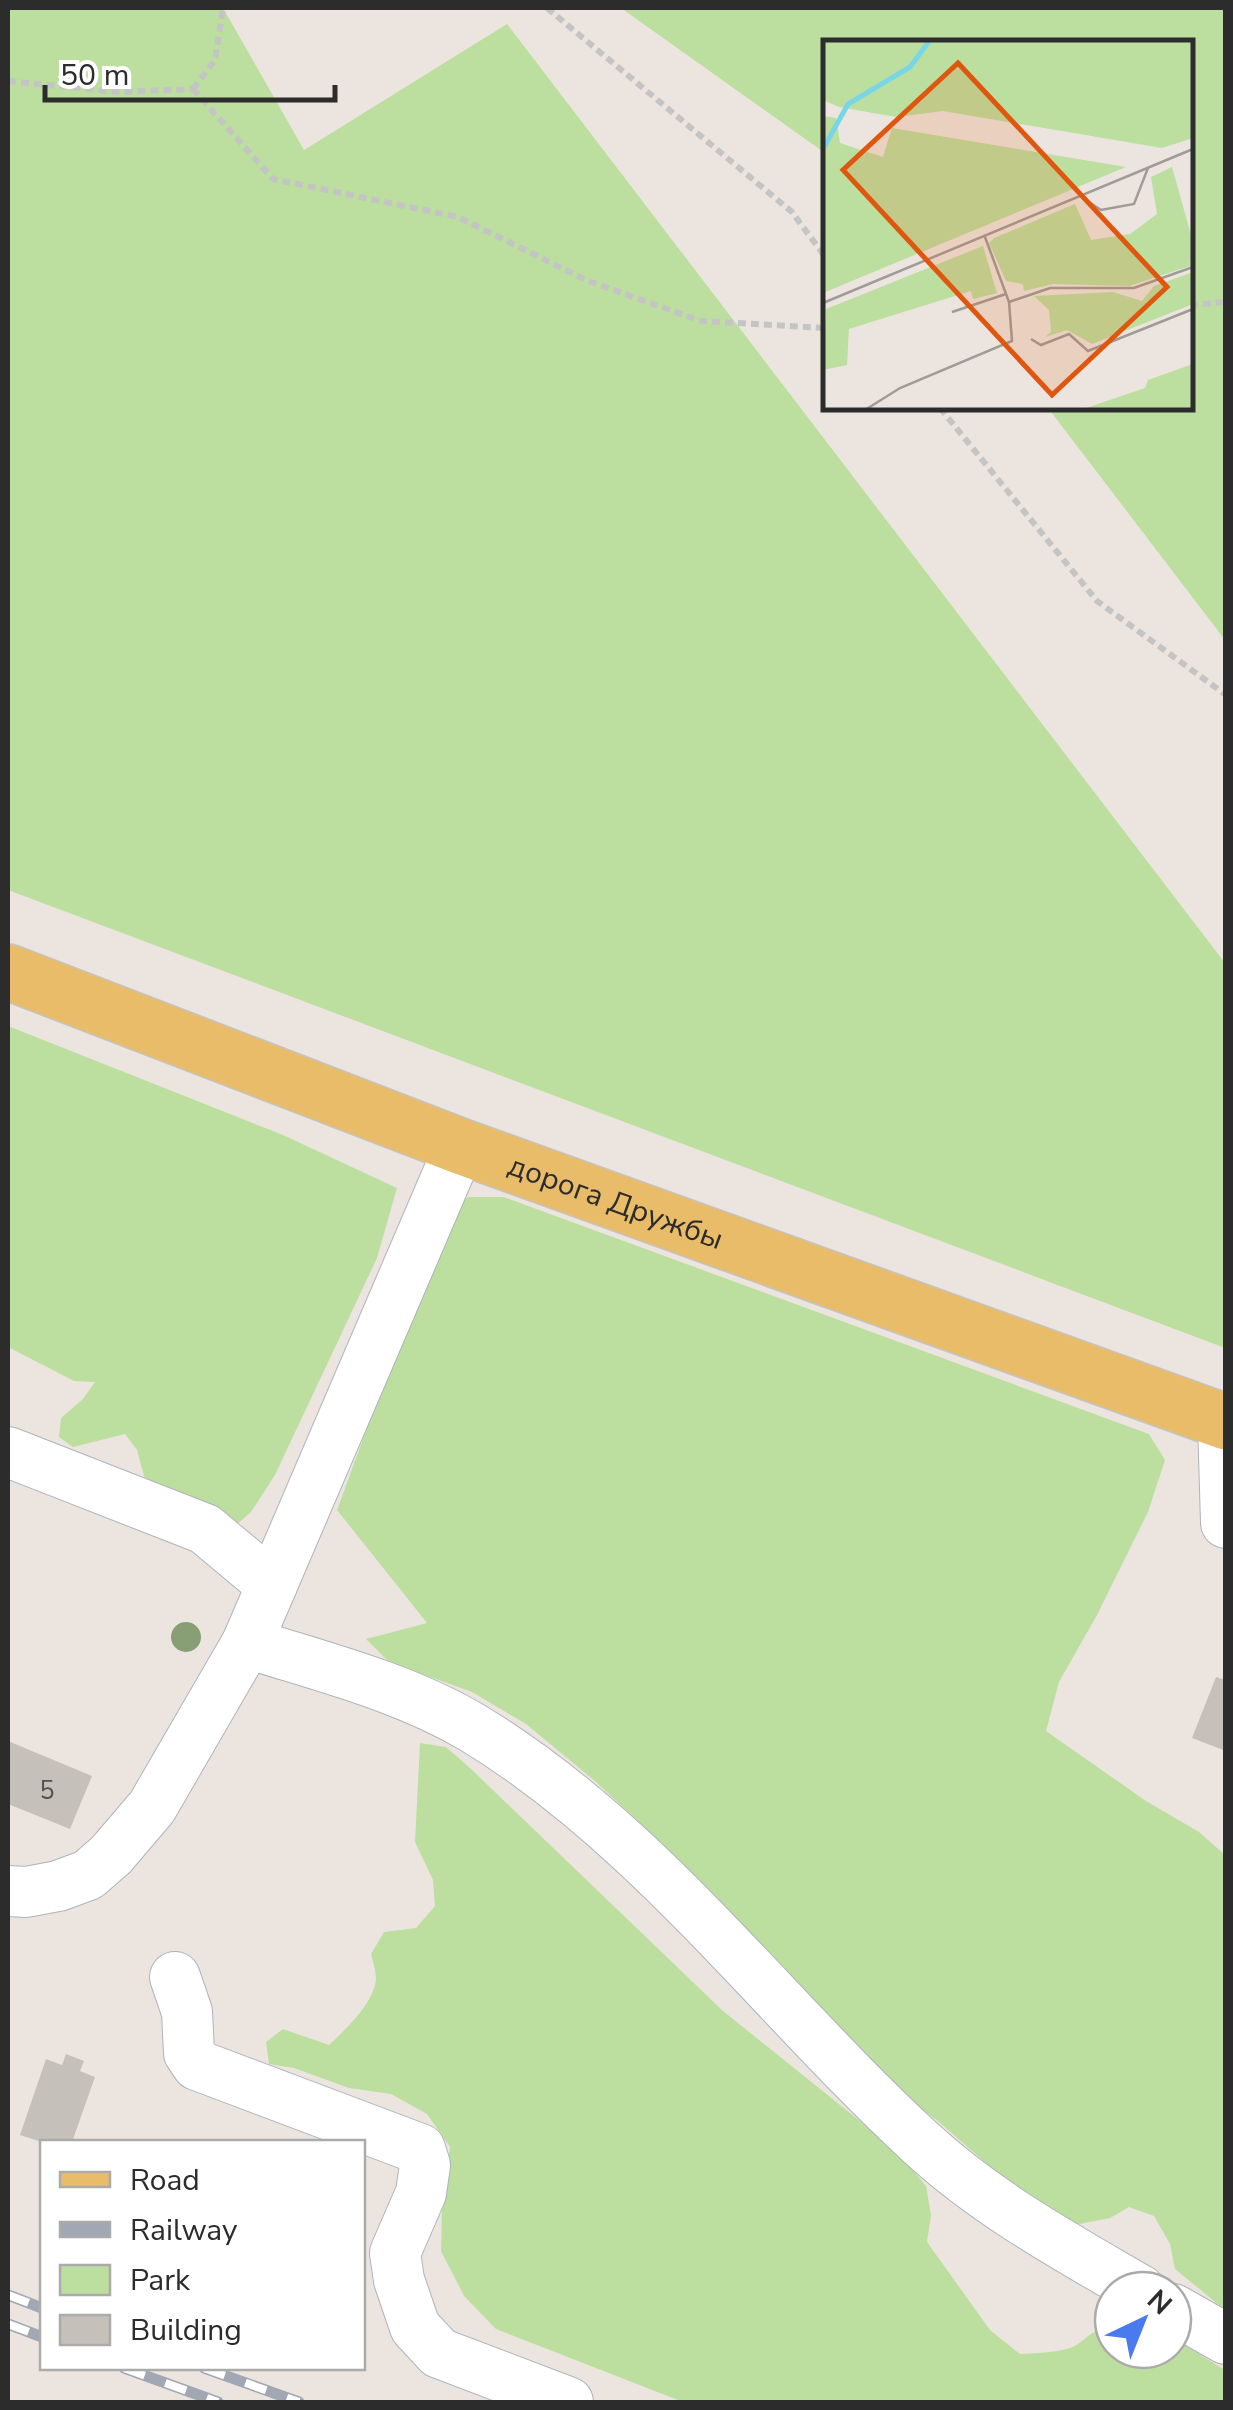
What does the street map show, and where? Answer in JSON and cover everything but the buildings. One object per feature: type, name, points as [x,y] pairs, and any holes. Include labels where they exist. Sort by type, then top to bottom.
[{"type":"main road","name":"дорога Дружбы","points":[[8,972],[460,1146],[1224,1422]]},
{"type":"street","points":[[8,1891],[58,1886],[88,1874],[111,1855],[152,1808],[247,1643],[460,1146]]},
{"type":"street","points":[[1224,1422],[1226,1523]]},
{"type":"street","points":[[8,1452],[205,1529],[272,1584]]},
{"type":"street","points":[[247,1643],[366,1681],[428,1706],[470,1726],[558,1786],[662,1880],[923,2144],[976,2188],[1106,2270]]},
{"type":"street","points":[[174,1977],[187,2012],[189,2053],[197,2066],[420,2149],[425,2165],[421,2193],[394,2252],[415,2327],[440,2353],[568,2402]]},
{"type":"street","points":[[1193,2320],[1226,2339]]},
{"type":"path","points":[[194,89],[215,60],[223,8]]},
{"type":"path","points":[[547,8],[792,212],[823,254]]},
{"type":"path","points":[[8,81],[117,92],[194,89]]},
{"type":"path","points":[[194,89],[273,178],[458,216],[588,280],[701,322],[823,328]]},
{"type":"path","points":[[1193,305],[1226,302]]},
{"type":"path","points":[[942,410],[1097,601],[1226,695]]},
{"type":"green space","points":[[8,8],[223,8],[304,150],[507,24],[1225,963],[1225,1348],[8,890]]},
{"type":"green space","points":[[621,8],[1225,8],[1225,640],[1050,410],[1193,410],[1193,40],[823,40],[823,152]]},
{"type":"green space","points":[[8,1026],[283,1135],[397,1188],[377,1258],[275,1475],[251,1512],[227,1533],[212,1505],[146,1483],[137,1450],[125,1434],[73,1447],[59,1437],[61,1418],[95,1382],[74,1381],[8,1347]]},
{"type":"green space","points":[[469,1197],[504,1197],[1149,1434],[1165,1460],[1148,1512],[1059,1682],[1046,1731],[1146,1801],[1199,1832],[1225,1855],[1225,2310],[1193,2284],[1193,2270],[1175,2269],[1170,2244],[1154,2216],[1129,2207],[1110,2218],[1074,2225],[1025,2197],[885,2081],[652,1834],[596,1782],[526,1724],[472,1692],[389,1662],[366,1639],[427,1623],[337,1510],[449,1205]]},
{"type":"green space","points":[[420,1743],[446,1747],[723,2011],[896,2150],[926,2186],[931,2215],[927,2242],[990,2330],[1020,2354],[1070,2348],[1093,2333],[1093,2370],[1193,2370],[1193,2350],[1225,2370],[1225,2402],[683,2402],[496,2329],[464,2296],[441,2251],[450,2147],[427,2114],[391,2094],[349,2088],[294,2068],[269,2064],[266,2042],[283,2029],[329,2045],[370,1997],[376,1979],[371,1954],[384,1932],[416,1928],[435,1906],[433,1880],[415,1842]]},
{"type":"railway","points":[[8,2295],[40,2307]]},
{"type":"railway","points":[[8,2324],[40,2336]]},
{"type":"railway","points":[[130,2370],[218,2402]]},
{"type":"railway","points":[[210,2370],[299,2402]]}]
